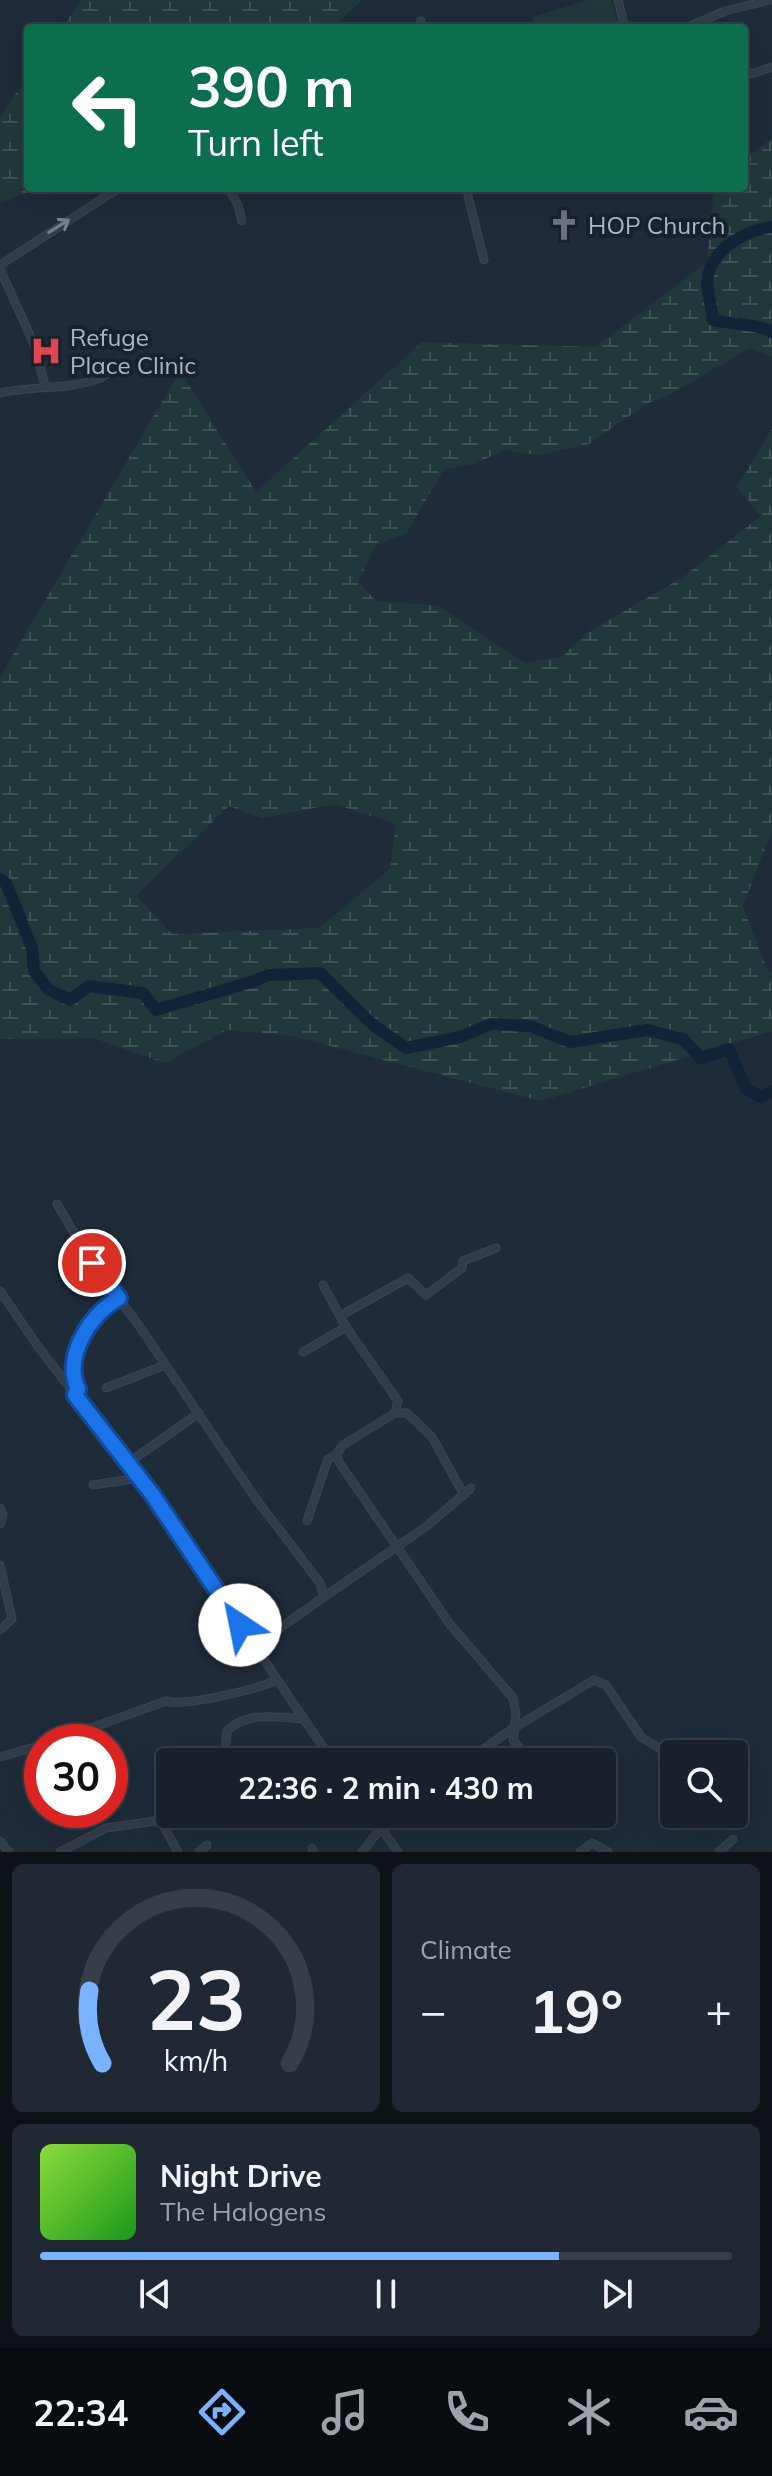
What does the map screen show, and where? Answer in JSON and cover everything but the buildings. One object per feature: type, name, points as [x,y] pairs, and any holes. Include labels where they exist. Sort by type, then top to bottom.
[{"type":"street","points":[[618,0],[624,24]]},
{"type":"street","points":[[695,24],[725,11],[770,0]]},
{"type":"street","points":[[748,73],[772,67]]},
{"type":"street","points":[[45,385],[33,342],[0,267],[113,192]]},
{"type":"street","points":[[230,192],[242,221]]},
{"type":"street","points":[[468,196],[484,260]]},
{"type":"street","points":[[0,393],[45,385],[85,384],[105,376]]},
{"type":"street","points":[[57,1204],[73,1235],[256,1499],[320,1583],[324,1597]]},
{"type":"street","points":[[340,1316],[408,1278],[426,1295],[462,1268],[463,1261],[496,1248]]},
{"type":"street","points":[[323,1285],[346,1327],[392,1388],[398,1401],[395,1413]]},
{"type":"street","points":[[0,1291],[139,1478],[323,1748]]},
{"type":"street","points":[[75,1395],[78,1389],[72,1377],[79,1344],[102,1310],[119,1298]]},
{"type":"street","points":[[303,1352],[346,1327]]},
{"type":"street","points":[[106,1388],[165,1365]]},
{"type":"street","points":[[128,1463],[199,1413]]},
{"type":"street","points":[[307,1521],[328,1459],[336,1455],[343,1445],[395,1413],[407,1413],[432,1437],[464,1495]]},
{"type":"street","points":[[336,1455],[449,1623],[513,1698],[516,1714],[513,1740],[519,1747]]},
{"type":"street","points":[[93,1485],[139,1478]]},
{"type":"street","points":[[254,1646],[398,1546],[471,1488]]},
{"type":"street","points":[[0,1508],[3,1514],[0,1524]]},
{"type":"street","points":[[0,1565],[12,1619],[0,1630]]},
{"type":"street","points":[[102,1724],[166,1701],[175,1705],[196,1702],[219,1694],[262,1688],[276,1680]]},
{"type":"street","points":[[485,1748],[594,1680],[606,1685],[641,1737],[660,1749]]},
{"type":"street","points":[[225,1748],[227,1731],[238,1721],[253,1717],[303,1719]]},
{"type":"street","points":[[0,1757],[24,1750]]},
{"type":"street","points":[[60,1852],[106,1828],[155,1821],[163,1825],[178,1852]]},
{"type":"street","points":[[362,1852],[381,1828],[398,1852]]},
{"type":"street","points":[[719,1852],[733,1839]]},
{"type":"street","points":[[0,1841],[9,1852]]},
{"type":"street","points":[[580,1852],[592,1843],[608,1852]]},
{"type":"street","points":[[199,1852],[207,1845]]},
{"type":"green space","points":[[81,0],[362,0],[336,24],[329,21],[313,24],[65,24]]},
{"type":"green space","points":[[587,0],[611,0],[618,24],[535,24],[532,17]]},
{"type":"green space","points":[[24,82],[24,192],[29,192],[0,202],[0,116]]},
{"type":"green space","points":[[772,139],[772,357],[749,348],[675,392],[646,404],[589,444],[537,455],[505,450],[476,463],[444,469],[406,534],[376,545],[358,582],[376,601],[438,606],[525,663],[562,657],[585,634],[683,577],[761,516],[737,487],[772,429],[772,830],[743,906],[768,972],[772,972],[772,1031],[541,1101],[292,1036],[227,1030],[165,1063],[93,1038],[0,1039],[0,677],[180,371],[256,492],[422,342],[596,347],[707,262],[714,192],[748,192],[748,155]],"holes":[[[335,804],[396,824],[390,869],[319,928],[172,934],[136,895],[229,806],[262,818]]]},
{"type":"waterway","points":[[772,227],[732,242],[711,265],[707,280],[713,320],[772,332]]},
{"type":"waterway","points":[[0,879],[6,883],[32,948],[34,971],[49,990],[70,1000],[89,986],[143,993],[156,1010],[258,980]]},
{"type":"waterway","points":[[253,981],[269,975],[320,973],[372,1024],[406,1048],[460,1037],[491,1024],[530,1026],[570,1042],[647,1030],[683,1039],[701,1058],[729,1049],[746,1089],[761,1097],[772,1091]]},
{"type":"place","name":"HOP Church","points":[[564,225]]},
{"type":"place","name":"Refuge Place Clinic","points":[[46,351]]},
{"type":"route","points":[[92,1263],[119,1298],[107,1304],[79,1344],[72,1377],[78,1389],[75,1395],[152,1494],[240,1625]]}]
